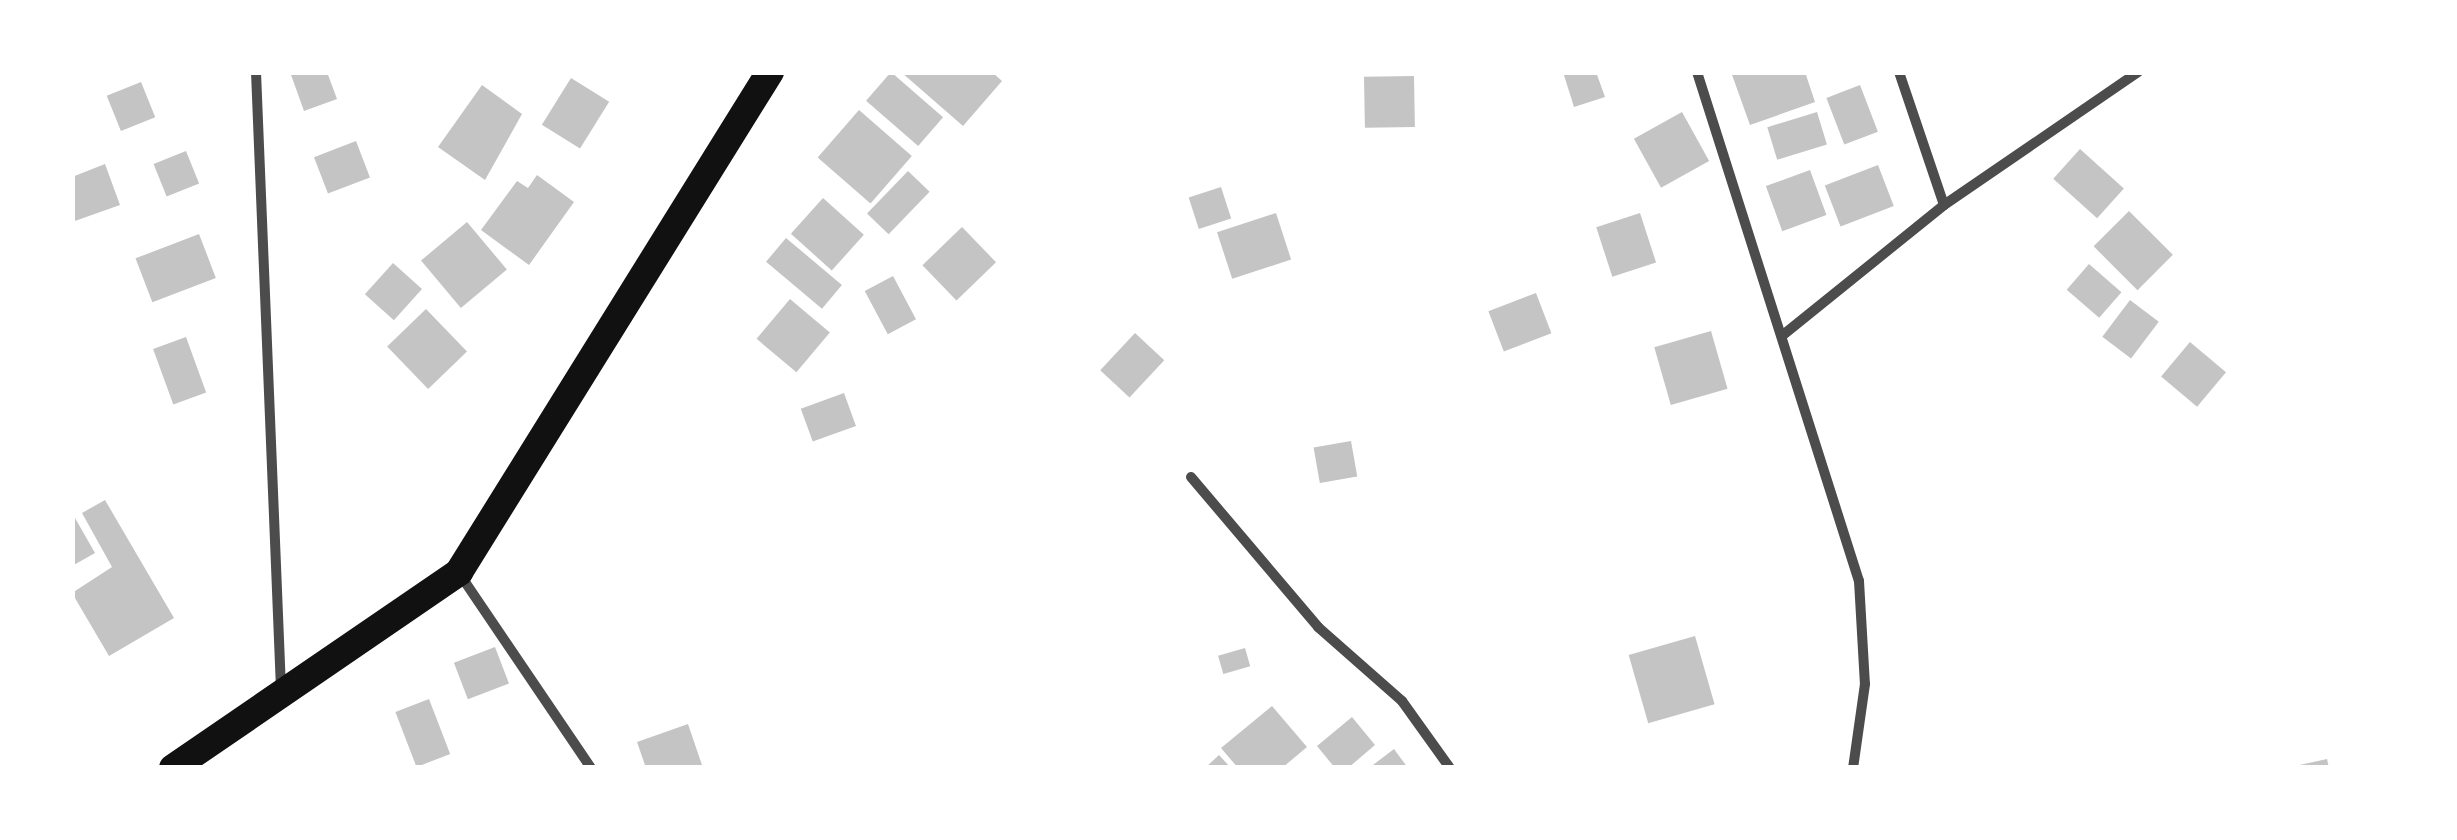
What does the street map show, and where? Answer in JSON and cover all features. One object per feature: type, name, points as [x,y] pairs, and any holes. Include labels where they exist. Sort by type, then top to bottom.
[{"type":"highway","points":[[174,768],[459,572],[770,72]]},
{"type":"street","points":[[256,72],[282,694]]},
{"type":"street","points":[[1697,72],[1858,581],[1864,684],[1853,768]]},
{"type":"street","points":[[1899,72],[1944,205]]},
{"type":"street","points":[[1783,335],[1944,205],[2138,72]]},
{"type":"street","points":[[1191,477],[1318,627],[1402,701],[1450,768]]},
{"type":"street","points":[[459,572],[591,768]]},
{"type":"building","points":[[290,72],[327,72],[337,99],[304,111]]},
{"type":"building","points":[[891,72],[943,117],[918,146],[866,101]]},
{"type":"building","points":[[901,72],[992,72],[1002,81],[963,126]]},
{"type":"building","points":[[1563,72],[1596,72],[1605,97],[1574,107]]},
{"type":"building","points":[[1731,72],[1805,72],[1815,102],[1750,125]]},
{"type":"building","points":[[1414,76],[1415,127],[1365,128],[1364,77]]},
{"type":"building","points":[[571,78],[609,102],[580,148],[542,125]]},
{"type":"building","points":[[141,82],[155,117],[121,131],[107,96]]},
{"type":"building","points":[[482,85],[522,114],[485,180],[438,147]]},
{"type":"building","points":[[1860,85],[1878,132],[1844,145],[1826,98]]},
{"type":"building","points":[[859,110],[912,156],[870,203],[818,158]]},
{"type":"building","points":[[1682,112],[1709,161],[1661,188],[1634,139]]},
{"type":"building","points":[[1817,112],[1827,145],[1777,160],[1767,127]]},
{"type":"building","points":[[356,141],[370,177],[328,194],[314,157]]},
{"type":"building","points":[[2080,149],[2124,188],[2097,218],[2053,179]]},
{"type":"building","points":[[186,151],[199,183],[167,197],[154,164]]},
{"type":"building","points":[[105,164],[120,205],[72,222],[72,177]]},
{"type":"building","points":[[1878,165],[1894,206],[1841,227],[1825,185]]},
{"type":"building","points":[[1810,170],[1826,215],[1782,231],[1766,186]]},
{"type":"building","points":[[908,171],[930,192],[889,234],[867,213]]},
{"type":"building","points":[[537,175],[574,202],[529,265],[481,230],[517,181],[528,188]]},
{"type":"building","points":[[1221,187],[1231,218],[1199,229],[1189,198]]},
{"type":"building","points":[[823,198],[864,235],[832,270],[791,234]]},
{"type":"building","points":[[2129,211],[2173,255],[2137,290],[2094,246]]},
{"type":"building","points":[[1276,213],[1291,260],[1232,279],[1217,232]]},
{"type":"building","points":[[1640,213],[1656,262],[1612,277],[1596,227]]},
{"type":"building","points":[[467,222],[507,269],[461,308],[421,261]]},
{"type":"building","points":[[962,227],[996,262],[956,300],[922,265]]},
{"type":"building","points":[[199,234],[216,278],[152,302],[136,258]]},
{"type":"building","points":[[786,238],[842,285],[822,309],[766,262]]},
{"type":"building","points":[[393,263],[422,289],[394,320],[365,294]]},
{"type":"building","points":[[2089,264],[2121,292],[2099,318],[2067,290]]},
{"type":"building","points":[[893,276],[916,319],[888,334],[865,291]]},
{"type":"building","points":[[1536,293],[1551,333],[1504,351],[1488,311]]},
{"type":"building","points":[[790,299],[830,332],[796,372],[757,339]]},
{"type":"building","points":[[2130,300],[2159,322],[2131,358],[2102,337]]},
{"type":"building","points":[[426,309],[467,351],[428,389],[387,347]]},
{"type":"building","points":[[1711,331],[1728,389],[1671,405],[1654,347]]},
{"type":"building","points":[[1135,333],[1164,360],[1129,398],[1100,370]]},
{"type":"building","points":[[186,337],[206,392],[173,404],[153,349]]},
{"type":"building","points":[[2190,342],[2226,372],[2197,407],[2161,376]]},
{"type":"building","points":[[844,393],[856,426],[813,442],[801,409]]},
{"type":"building","points":[[1351,441],[1357,476],[1320,483],[1314,448]]},
{"type":"building","points":[[105,500],[174,618],[109,656],[72,593],[112,567],[82,513]]},
{"type":"building","points":[[75,518],[95,553],[72,566],[72,520]]},
{"type":"building","points":[[1695,636],[1715,704],[1648,723],[1629,655]]},
{"type":"building","points":[[495,647],[509,683],[468,699],[454,663]]},
{"type":"building","points":[[1245,648],[1250,666],[1223,674],[1218,656]]},
{"type":"building","points":[[429,699],[450,754],[417,767],[395,712]]},
{"type":"building","points":[[1272,706],[1307,747],[1282,768],[1238,768],[1221,748]]},
{"type":"building","points":[[1352,717],[1375,745],[1348,768],[1335,768],[1317,746]]},
{"type":"building","points":[[688,724],[703,768],[646,768],[637,742]]},
{"type":"building","points":[[1394,749],[1408,768],[1369,768]]},
{"type":"building","points":[[1219,755],[1231,768],[1205,768]]},
{"type":"building","points":[[2327,759],[2329,768],[2295,768],[2295,766]]}]
